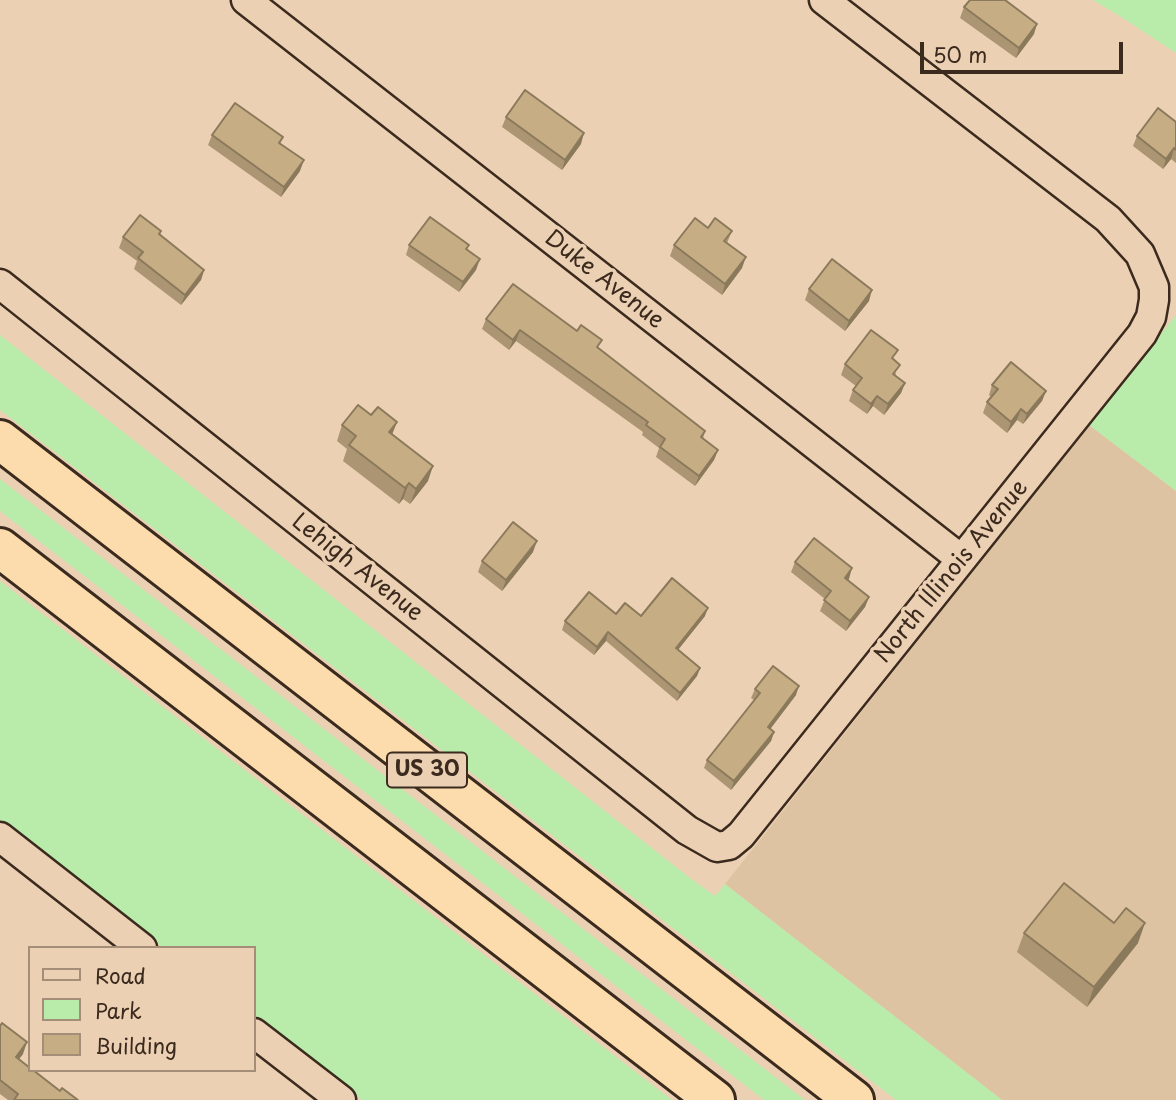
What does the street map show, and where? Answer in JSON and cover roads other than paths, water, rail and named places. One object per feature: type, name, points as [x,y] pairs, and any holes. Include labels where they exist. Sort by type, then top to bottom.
[{"type":"highway","name":"US 30","points":[[0,440],[854,1100]]},
{"type":"highway","points":[[0,548],[715,1100]]},
{"type":"street","name":"Duke Avenue","points":[[246,0],[961,559]]},
{"type":"street","name":"North Illinois Avenue","points":[[717,847],[729,845],[741,835],[1142,334],[1154,300],[1151,276],[1140,254],[1108,219],[824,0]]},
{"type":"street","name":"Lehigh Avenue","points":[[0,284],[687,830],[717,847]]},
{"type":"street","points":[[0,837],[139,946]]},
{"type":"street","points":[[256,1035],[341,1100]]}]
